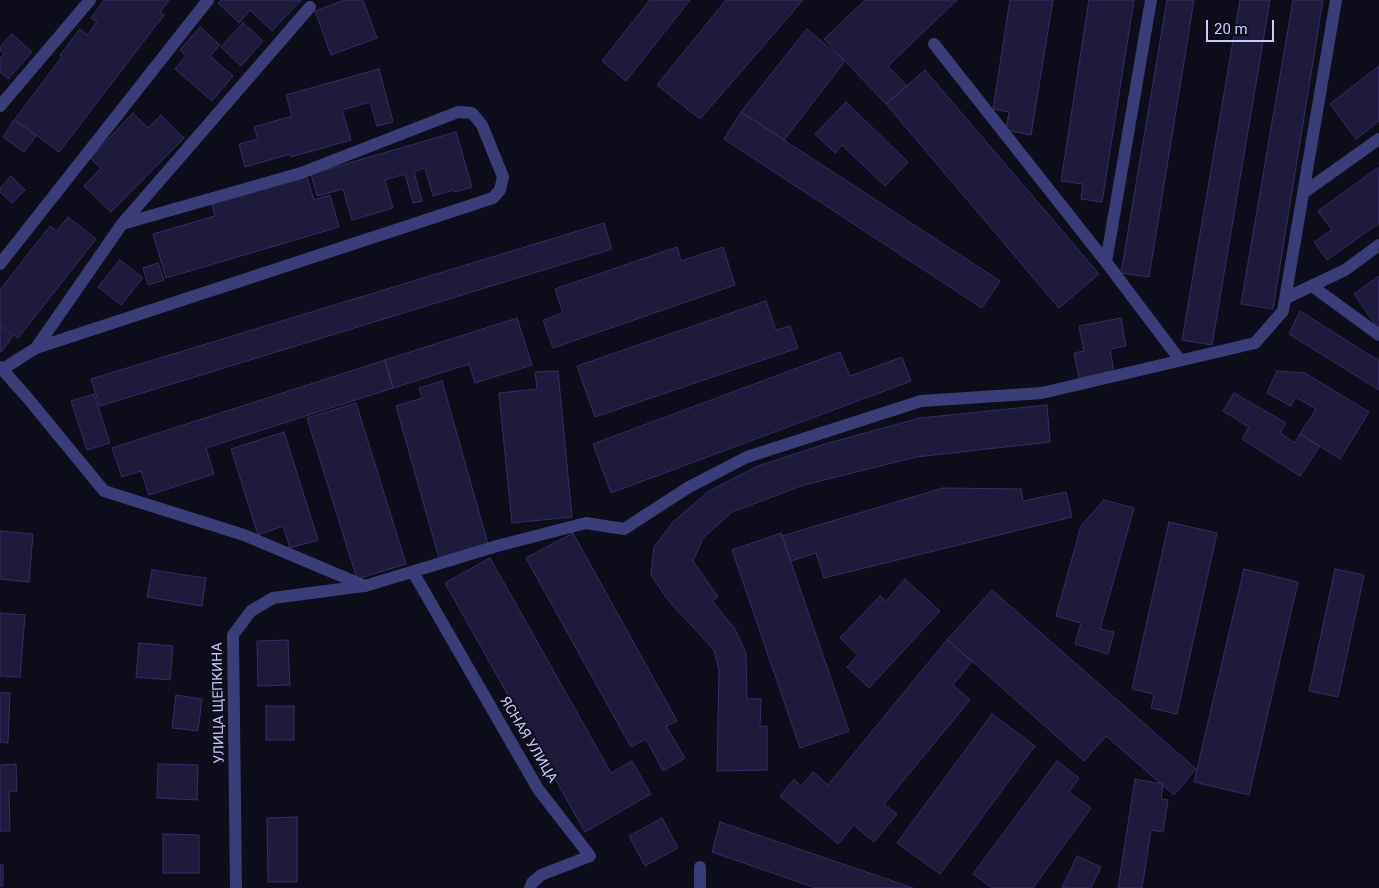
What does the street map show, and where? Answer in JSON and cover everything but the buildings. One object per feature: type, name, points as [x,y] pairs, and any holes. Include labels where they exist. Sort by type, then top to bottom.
[{"type":"street","points":[[0,106],[90,0]]},
{"type":"street","points":[[0,264],[208,0]]},
{"type":"street","points":[[1106,262],[1151,0]]},
{"type":"street","name":"УЛИЦА ЩЕПКИНА","points":[[236,888],[233,635],[251,611],[273,598],[365,586],[497,546],[586,523],[624,530],[689,487],[746,457],[921,401],[1042,393],[1255,343],[1283,312],[1336,0]]},
{"type":"street","points":[[36,348],[122,224],[310,6]]},
{"type":"street","points":[[934,44],[1106,262],[1180,360]]},
{"type":"street","points":[[122,224],[301,172],[458,112],[472,113],[482,125],[503,177],[500,190],[493,198],[36,348],[1,368],[104,491],[244,535],[365,586]]},
{"type":"street","points":[[1303,193],[1379,139]]},
{"type":"street","points":[[1286,298],[1345,270],[1379,245]]},
{"type":"street","points":[[1312,286],[1379,335]]},
{"type":"street","name":"ЯСНАЯ УЛИЦА","points":[[413,572],[538,789],[590,856],[541,875],[532,883],[530,888]]},
{"type":"street","points":[[700,867],[700,888]]}]
